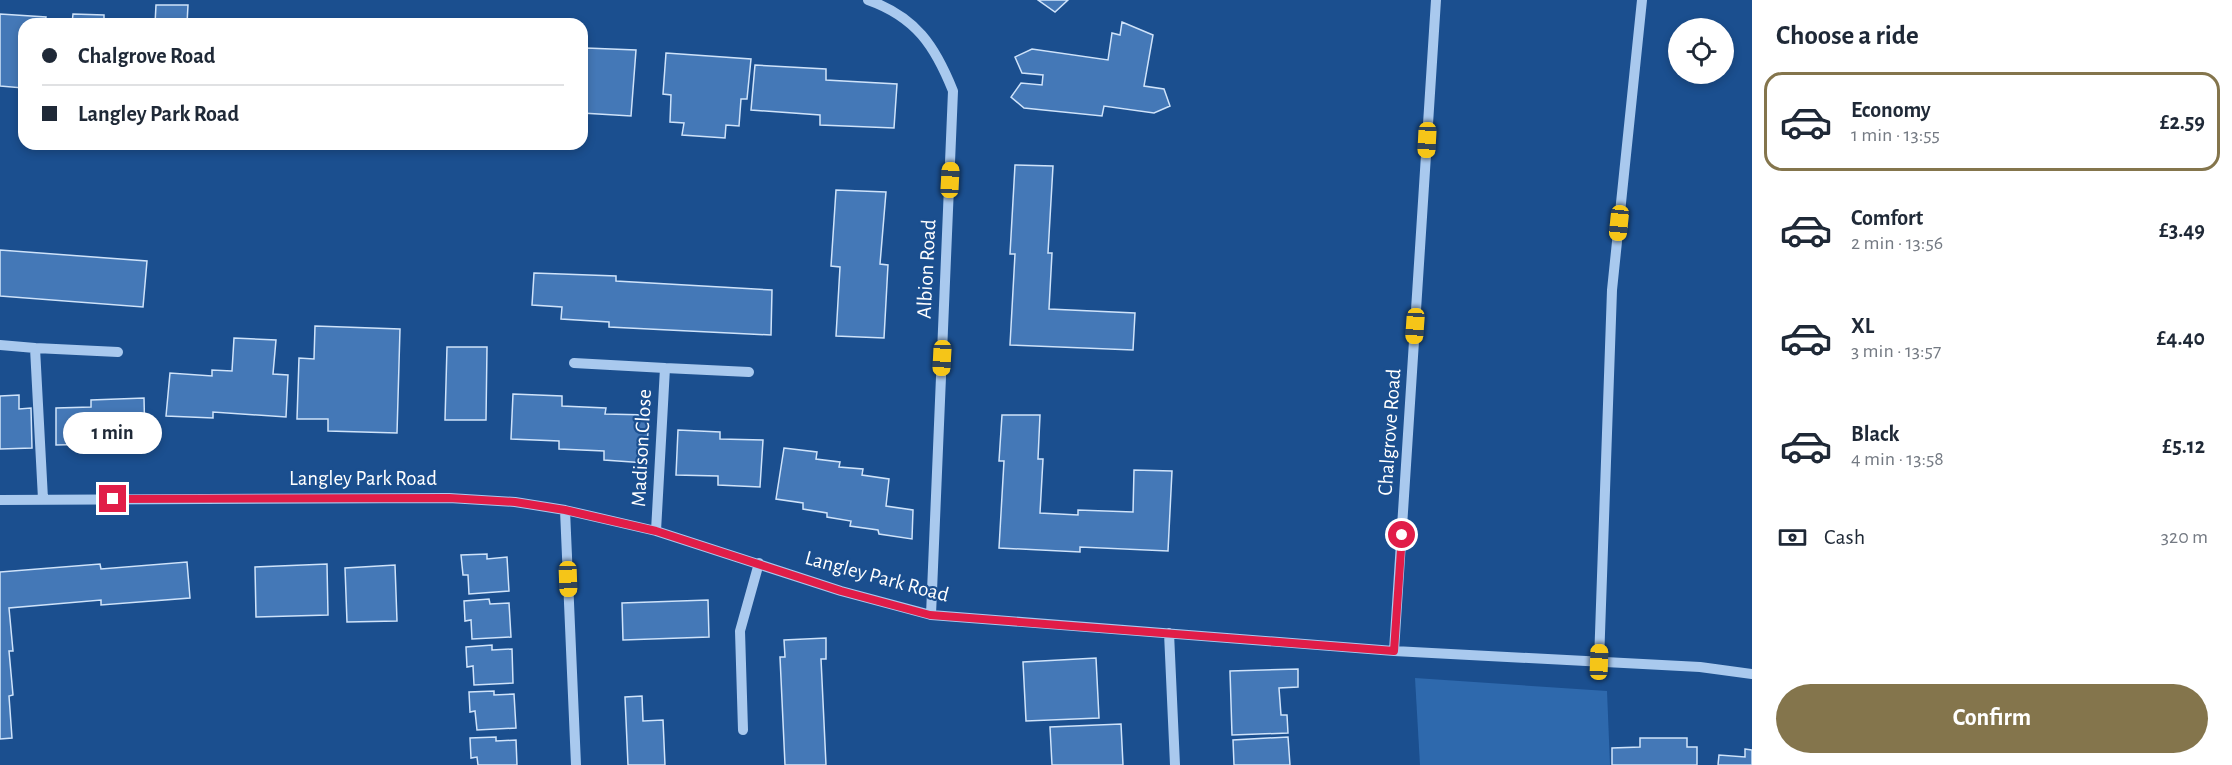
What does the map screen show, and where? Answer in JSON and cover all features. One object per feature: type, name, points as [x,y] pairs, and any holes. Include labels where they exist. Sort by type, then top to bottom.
[{"type":"street","name":"Albion Road","points":[[868,0],[901,16],[925,37],[943,66],[953,91],[930,615]]},
{"type":"street","name":"Chalgrove Road","points":[[1394,651],[1436,0]]},
{"type":"street","points":[[1599,662],[1612,290],[1642,0]]},
{"type":"street","points":[[0,345],[118,352]]},
{"type":"street","points":[[35,348],[43,499]]},
{"type":"street","name":"Madison Close","points":[[574,363],[749,372]]},
{"type":"street","name":"Madison Close","points":[[656,531],[665,368]]},
{"type":"street","name":"Langley Park Road","points":[[0,500],[449,498],[515,502],[565,510],[656,531],[841,591],[930,615],[1394,651],[1700,667],[1752,674]]},
{"type":"street","points":[[565,510],[576,765]]},
{"type":"street","points":[[743,730],[740,631],[759,563]]},
{"type":"street","points":[[1169,633],[1175,765]]},
{"type":"shaded area","points":[[1415,678],[1607,691],[1610,765],[1420,765]]},
{"type":"building","points":[[1038,0],[1068,0],[1055,12]]},
{"type":"building","points":[[156,5],[188,5],[187,18],[155,18]]},
{"type":"building","points":[[0,14],[46,17],[18,18],[18,88],[0,86]]},
{"type":"building","points":[[73,14],[104,15],[104,18],[73,18]]},
{"type":"building","points":[[1122,22],[1153,35],[1144,86],[1164,89],[1170,106],[1154,113],[1104,106],[1102,116],[1024,108],[1011,97],[1021,83],[1042,85],[1043,75],[1022,73],[1015,57],[1032,49],[1108,60],[1112,33],[1120,35]]},
{"type":"building","points":[[588,48],[636,50],[631,116],[588,113]]},
{"type":"building","points":[[666,53],[751,59],[747,99],[741,99],[739,126],[726,125],[725,138],[682,135],[684,123],[670,122],[671,95],[663,94]]},
{"type":"building","points":[[755,65],[826,69],[826,80],[897,84],[894,128],[820,125],[820,115],[751,110]]},
{"type":"building","points":[[1015,165],[1053,166],[1048,253],[1052,253],[1049,309],[1135,313],[1133,350],[1010,345],[1015,254],[1010,254]]},
{"type":"building","points":[[836,190],[886,192],[880,264],[888,265],[884,338],[836,336],[840,267],[831,266]]},
{"type":"building","points":[[0,250],[147,261],[143,307],[0,296]]},
{"type":"building","points":[[534,273],[616,276],[616,281],[772,290],[771,335],[609,327],[609,322],[561,319],[562,307],[532,305]]},
{"type":"building","points":[[315,326],[400,329],[397,433],[328,431],[328,419],[297,419],[299,358],[314,359]]},
{"type":"building","points":[[234,338],[276,340],[273,374],[288,375],[286,417],[213,412],[213,418],[166,416],[170,373],[212,376],[212,370],[232,371]]},
{"type":"building","points":[[447,347],[487,347],[486,420],[445,420]]},
{"type":"building","points":[[513,394],[562,396],[562,406],[606,408],[605,414],[649,415],[646,463],[604,460],[604,451],[559,449],[559,441],[511,439]]},
{"type":"building","points":[[19,395],[19,409],[31,408],[32,448],[0,449],[0,396]]},
{"type":"building","points":[[144,398],[145,443],[56,445],[56,408],[91,407],[91,400]]},
{"type":"building","points":[[1002,415],[1040,415],[1038,459],[1043,459],[1040,513],[1078,515],[1078,510],[1133,512],[1134,470],[1172,471],[1168,551],[1080,547],[1080,552],[999,548],[1004,461],[999,461]]},
{"type":"building","points":[[678,430],[720,432],[720,439],[763,440],[760,487],[718,485],[718,476],[676,475]]},
{"type":"building","points":[[784,448],[817,452],[816,459],[840,462],[839,467],[863,469],[862,475],[889,479],[886,506],[913,510],[912,539],[879,534],[878,530],[850,526],[851,521],[827,517],[827,513],[803,509],[803,503],[776,499]]},
{"type":"building","points":[[487,554],[487,559],[507,557],[509,591],[469,594],[468,575],[463,575],[461,555]]},
{"type":"building","points":[[187,562],[190,598],[101,605],[101,600],[9,608],[13,651],[9,651],[13,695],[9,696],[12,738],[0,739],[0,572],[100,564],[101,569]]},
{"type":"building","points":[[327,564],[328,615],[256,617],[255,567]]},
{"type":"building","points":[[395,565],[397,621],[347,622],[345,568]]},
{"type":"building","points":[[489,599],[490,604],[509,603],[511,637],[472,639],[471,620],[465,621],[464,601]]},
{"type":"building","points":[[708,600],[709,637],[623,640],[622,603]]},
{"type":"building","points":[[826,638],[826,659],[821,659],[826,765],[785,765],[780,657],[785,657],[784,640]]},
{"type":"building","points":[[492,645],[492,650],[512,649],[513,683],[474,685],[473,666],[467,667],[466,647]]},
{"type":"building","points":[[1096,658],[1099,718],[1026,721],[1023,662]]},
{"type":"building","points":[[1298,669],[1298,687],[1279,688],[1281,715],[1287,715],[1288,733],[1232,735],[1230,671]]},
{"type":"building","points":[[494,691],[494,695],[514,694],[516,728],[477,730],[475,711],[470,712],[469,692]]},
{"type":"building","points":[[642,696],[643,721],[663,720],[665,765],[628,765],[625,697]]},
{"type":"building","points":[[1121,724],[1123,765],[1052,765],[1050,727]]},
{"type":"building","points":[[496,737],[496,741],[516,740],[517,765],[478,765],[477,757],[471,758],[470,738]]},
{"type":"building","points":[[1288,737],[1290,765],[1234,765],[1233,740]]},
{"type":"building","points":[[1640,738],[1687,738],[1687,747],[1697,747],[1697,765],[1612,765],[1612,748],[1640,747]]},
{"type":"building","points":[[1745,749],[1752,750],[1752,765],[1718,765],[1719,755],[1745,757]]},
{"type":"route","points":[[113,499],[449,498],[515,502],[565,510],[656,531],[841,591],[930,615],[1394,651],[1402,535]]}]
